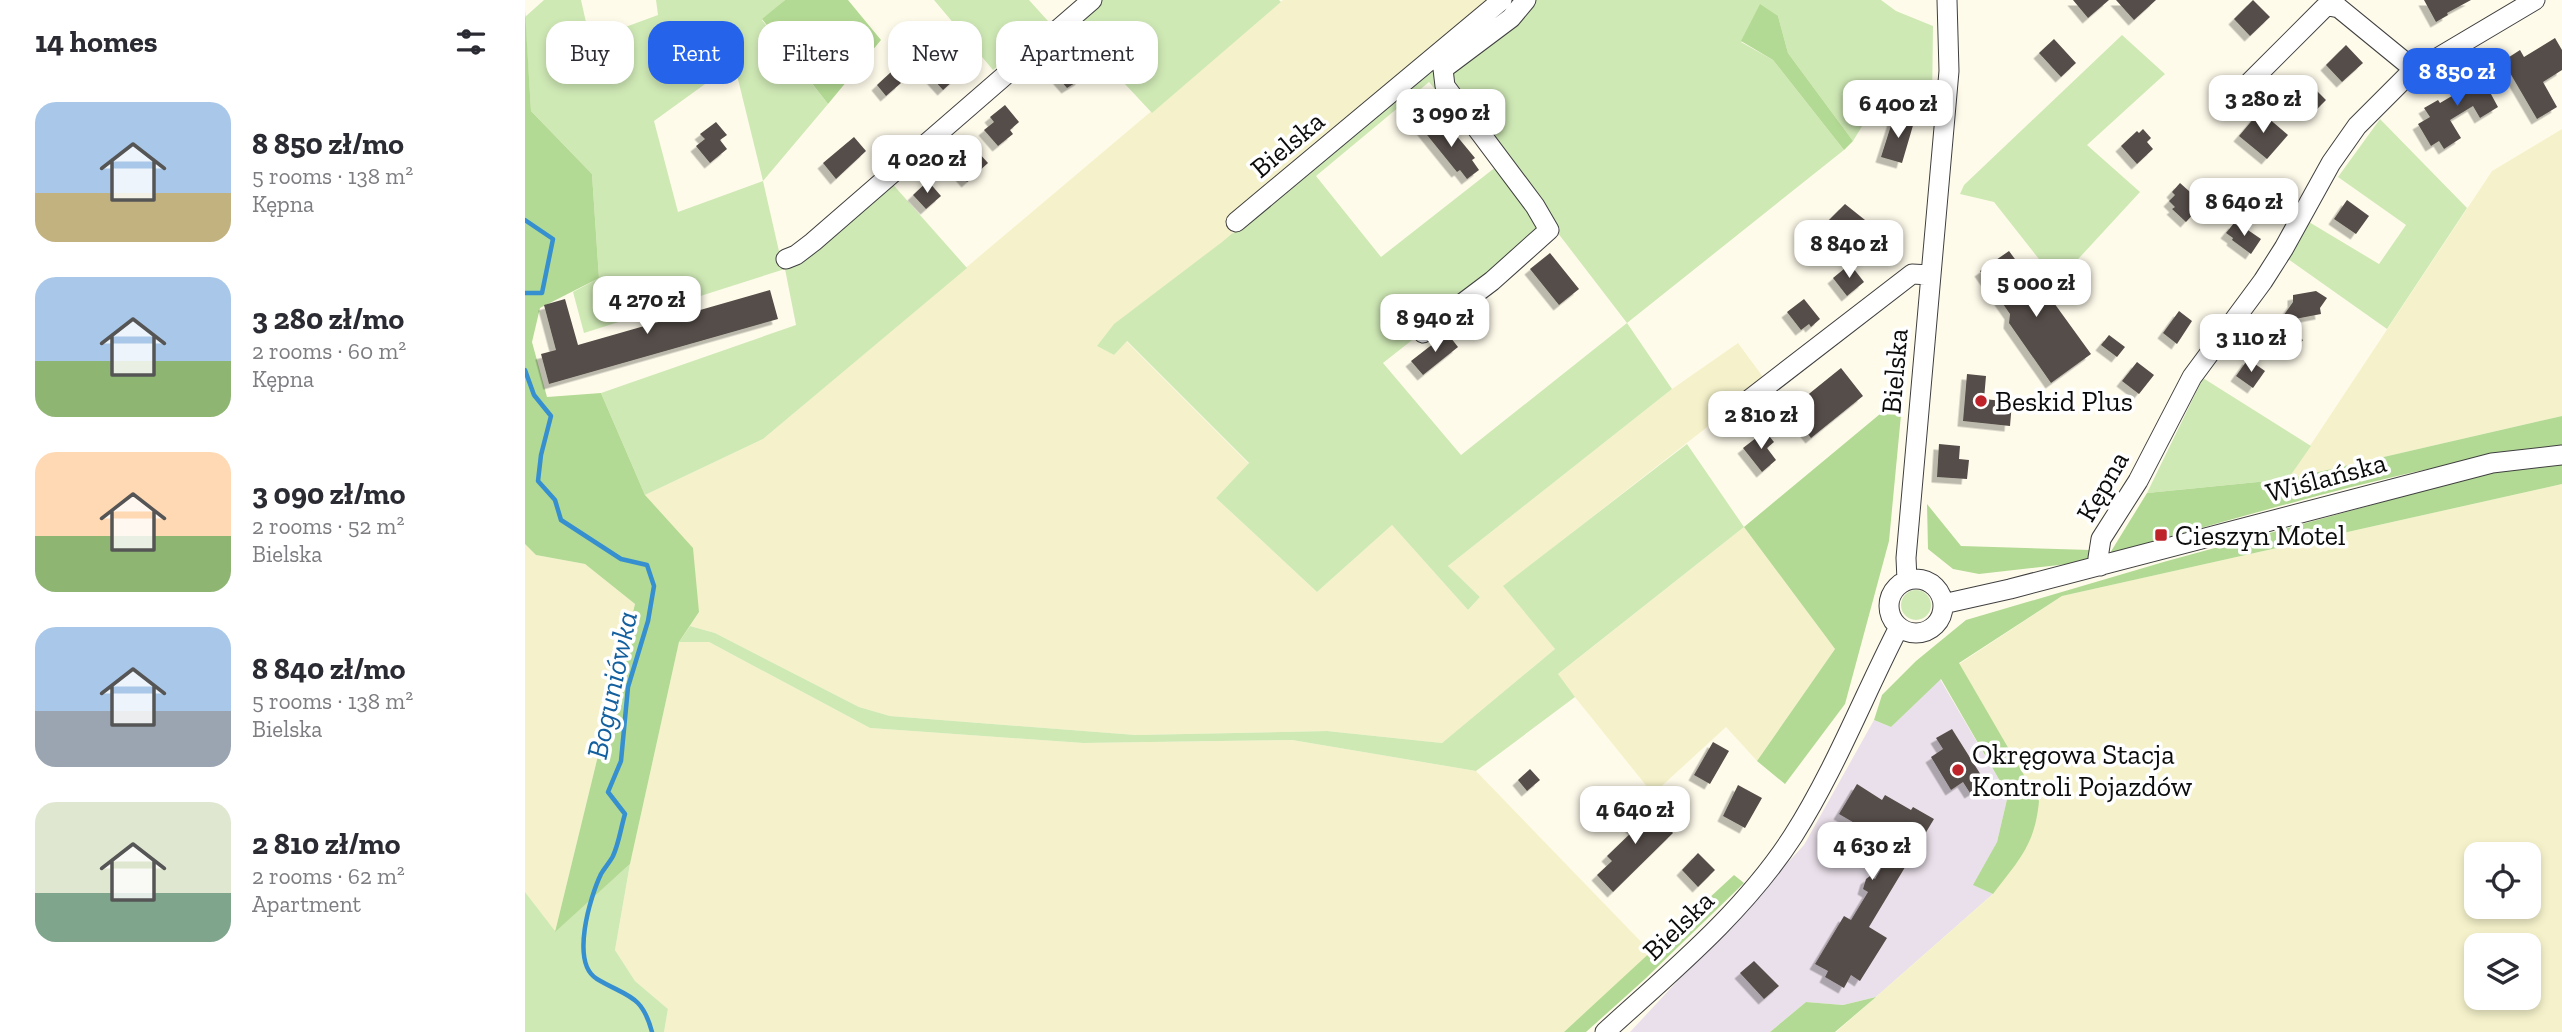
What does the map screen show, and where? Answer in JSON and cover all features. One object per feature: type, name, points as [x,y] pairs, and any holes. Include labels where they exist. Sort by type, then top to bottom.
[{"type":"street","points":[[786,259],[813,242],[1092,0]]},
{"type":"street","name":"Bielska","points":[[1236,222],[1502,0]]},
{"type":"street","points":[[1423,333],[1492,281],[1549,230],[1535,206],[1444,86],[1443,69],[1511,18],[1526,0]]},
{"type":"street","name":"Bielska","points":[[1907,580],[1906,558],[1949,71],[1947,0]]},
{"type":"street","name":"Kępna","points":[[2100,566],[2098,558],[2101,539],[2138,481],[2192,377],[2263,281],[2331,163],[2357,126],[2380,101],[2416,71],[2535,0]]},
{"type":"street","points":[[2240,92],[2329,6],[2339,8],[2416,71]]},
{"type":"street","points":[[1737,409],[1913,274],[1930,275]]},
{"type":"street","name":"Wiślańska","points":[[1943,604],[2100,566],[2492,463],[2562,454]]},
{"type":"street","points":[[1907,580],[1931,583],[1937,589],[1943,604],[1943,613],[1933,628],[1916,634],[1899,627],[1890,614],[1890,597],[1900,584],[1907,580]]},
{"type":"street","name":"Bielska","points":[[1605,1032],[1691,954],[1739,905],[1791,838],[1821,788],[1899,627]]},
{"type":"shaded area","points":[[1283,0],[1492,0],[1225,223],[1233,233],[1098,346],[1114,355],[1126,341],[1249,464],[1216,498],[1317,592],[1392,525],[1468,610],[1480,597],[1448,566],[1672,389],[1738,343],[1766,381],[1504,586],[1555,649],[1442,743],[1327,731],[1136,735],[890,716],[859,707],[715,633],[690,626],[699,612],[645,495],[763,439]]},
{"type":"shaded area","points":[[2562,129],[2562,416],[2288,479],[2492,171]]},
{"type":"shaded area","points":[[2562,484],[2562,1032],[1836,1032],[1993,894],[2038,801],[1959,664],[2062,596]]},
{"type":"shaded area","points":[[1744,527],[1835,649],[1757,761],[1726,727],[1653,794],[1557,675]]},
{"type":"shaded area","points":[[525,544],[536,555],[585,564],[635,604],[555,932],[525,892]]},
{"type":"shaded area","points":[[679,642],[709,642],[870,728],[1083,743],[1292,740],[1476,771],[1652,953],[1564,1032],[664,1032],[668,1009],[635,981],[615,950],[630,864]]},
{"type":"shaded area","points":[[1940,679],[2008,795],[1997,842],[1974,885],[1993,894],[1876,997],[1843,1005],[1806,1002],[1770,1032],[1630,1032],[1804,845],[1874,720],[1891,727]]},
{"type":"green space","points":[[544,0],[581,0],[586,21],[546,21],[546,84],[634,84],[634,24],[658,15],[656,0],[785,0],[763,21],[758,21],[758,84],[812,84],[828,104],[763,181],[781,260],[889,180],[967,268],[763,439],[645,495],[601,393],[796,325],[785,269],[584,333],[573,292],[599,278],[592,174],[531,111],[525,17]],"holes":[[[648,21],[744,21],[744,84],[739,84],[763,181],[678,212],[654,121],[705,84],[648,84]]]},
{"type":"green space","points":[[785,0],[848,0],[865,21],[764,21],[762,19]]},
{"type":"green space","points":[[934,0],[1029,0],[1048,21],[996,21],[996,67],[993,70],[982,57],[982,21],[952,21]]},
{"type":"green space","points":[[1100,0],[1281,2],[1152,113],[1125,84],[1158,84],[1158,21],[1075,21]]},
{"type":"green space","points":[[1509,0],[1881,0],[1896,11],[1933,26],[1932,105],[1883,92],[1853,141],[1788,53],[1778,16],[1741,42],[1773,60],[1844,150],[1627,323],[1672,389],[1448,566],[1480,597],[1468,610],[1392,525],[1317,592],[1216,498],[1249,463],[1127,341],[1114,355],[1097,346],[1114,324],[1222,242]],"holes":[[[1429,82],[1497,166],[1381,257],[1316,176]],[[1554,228],[1627,323],[1461,455],[1383,363]]]},
{"type":"green space","points":[[1760,4],[1778,16],[1788,53],[1853,141],[1844,150],[1773,60],[1741,41]]},
{"type":"green space","points":[[525,10],[531,111],[592,174],[599,278],[540,308],[532,342],[547,397],[601,393],[645,495],[693,548],[699,612],[679,642],[630,864],[555,932],[635,604],[585,564],[536,555],[525,544]]},
{"type":"green space","points":[[874,32],[881,40],[874,48]]},
{"type":"green space","points":[[2122,35],[2165,74],[2087,145],[2140,192],[2057,282],[1994,202],[1960,194],[1964,185]]},
{"type":"green space","points":[[812,84],[845,84],[828,104]]},
{"type":"green space","points":[[2380,119],[2467,208],[2387,329],[2288,259],[2309,222],[2379,264],[2406,225],[2338,177]]},
{"type":"green space","points":[[2203,378],[2311,446],[2288,479],[2147,493]]},
{"type":"green space","points":[[1880,414],[1901,415],[1889,541],[1845,704],[1785,784],[1757,761],[1835,649],[1744,527]]},
{"type":"green space","points":[[2562,416],[2562,445],[2391,477],[2110,553],[2147,493],[2288,479]]},
{"type":"green space","points":[[1687,444],[1744,527],[1558,674],[1575,697],[1476,771],[1292,740],[1083,743],[870,728],[709,642],[679,642],[690,626],[715,633],[859,707],[890,716],[1136,735],[1327,731],[1442,743],[1555,649],[1503,586]]},
{"type":"green space","points":[[2562,464],[2562,484],[2062,596],[1959,663],[2039,801],[2030,841],[1993,894],[1973,885],[1997,842],[2008,795],[1941,679],[1891,727],[1874,720],[1882,695],[1916,661],[1966,620],[2167,561],[2496,471]]},
{"type":"green space","points":[[1927,504],[1961,546],[2091,550],[2086,562],[1979,574],[1953,569],[1928,549]]},
{"type":"green space","points":[[1916,590],[1927,594],[1931,605],[1927,616],[1916,620],[1905,616],[1901,605],[1905,594]]},
{"type":"green space","points":[[630,864],[615,950],[635,981],[668,1009],[664,1032],[525,1032],[525,892],[555,931]]},
{"type":"green space","points":[[1734,875],[1744,883],[1645,979],[1586,1032],[1564,1032]]},
{"type":"green space","points":[[1876,997],[1835,1032],[1770,1032],[1806,1002],[1843,1005]]},
{"type":"building","points":[[2073,0],[2109,0],[2088,18]]},
{"type":"building","points":[[2116,0],[2156,0],[2134,20]]},
{"type":"building","points":[[2253,0],[2270,17],[2250,36],[2234,19]]},
{"type":"building","points":[[2424,0],[2471,0],[2436,22]]},
{"type":"building","points":[[2555,38],[2562,50],[2562,70],[2543,82],[2557,107],[2537,119],[2503,61],[2520,50],[2524,57]]},
{"type":"building","points":[[2054,39],[2076,63],[2061,77],[2039,53]]},
{"type":"building","points":[[2346,45],[2363,63],[2342,82],[2326,65]]},
{"type":"building","points":[[2473,61],[2498,107],[2480,118],[2473,106],[2450,120],[2461,138],[2444,149],[2439,141],[2431,146],[2418,124],[2430,117],[2424,108],[2438,100],[2440,103],[2469,86],[2459,69]]},
{"type":"building","points":[[888,75],[888,84],[900,84],[886,96],[877,85]]},
{"type":"building","points":[[938,84],[950,84],[943,90]]},
{"type":"building","points":[[2316,90],[2326,100],[2312,114],[2302,104]]},
{"type":"building","points":[[1005,105],[1019,122],[1010,130],[1013,134],[998,146],[984,130],[994,122],[990,117]]},
{"type":"building","points":[[2260,111],[2288,135],[2267,159],[2239,136]]},
{"type":"building","points":[[1430,116],[1450,140],[1456,135],[1475,158],[1472,160],[1479,170],[1467,179],[1460,170],[1457,172],[1419,125]]},
{"type":"building","points":[[1894,116],[1914,122],[1902,163],[1881,157]]},
{"type":"building","points":[[716,122],[727,135],[720,140],[727,149],[710,163],[696,146],[705,139],[700,134]]},
{"type":"building","points":[[2143,129],[2151,138],[2147,142],[2153,149],[2137,164],[2121,146]]},
{"type":"building","points":[[854,137],[866,151],[836,179],[823,163]]},
{"type":"building","points":[[963,148],[972,158],[978,152],[988,163],[967,182],[948,160]]},
{"type":"building","points":[[928,181],[941,196],[926,209],[913,195]]},
{"type":"building","points":[[2180,183],[2199,200],[2194,210],[2196,211],[2186,222],[2172,209],[2175,207],[2169,201],[2175,195],[2172,192]]},
{"type":"building","points":[[2347,200],[2369,216],[2356,234],[2334,219]]},
{"type":"building","points":[[1845,204],[1865,220],[1843,243],[1824,225]]},
{"type":"building","points":[[2234,223],[2261,239],[2251,254],[2226,233]]},
{"type":"building","points":[[2009,251],[2040,293],[2049,296],[2091,354],[2051,383],[2009,323],[2010,314],[1980,271]]},
{"type":"building","points":[[1550,253],[1579,289],[1559,305],[1530,269]]},
{"type":"building","points":[[1850,264],[1864,282],[1847,296],[1833,278]]},
{"type":"building","points":[[770,290],[778,319],[549,384],[541,354],[556,350],[544,305],[565,299],[578,345]]},
{"type":"building","points":[[2316,291],[2327,298],[2320,308],[2321,314],[2279,322],[2293,302],[2293,295]]},
{"type":"building","points":[[1804,299],[1820,319],[1811,327],[1809,324],[1801,330],[1787,312]]},
{"type":"building","points":[[2179,311],[2192,321],[2177,344],[2163,333]]},
{"type":"building","points":[[2276,321],[2303,340],[2295,351],[2289,347],[2284,353],[2263,339]]},
{"type":"building","points":[[1447,333],[1458,347],[1423,375],[1411,361]]},
{"type":"building","points":[[2109,335],[2125,347],[2117,357],[2101,345]]},
{"type":"building","points":[[2248,359],[2265,371],[2253,388],[2236,376]]},
{"type":"building","points":[[2137,362],[2154,375],[2139,394],[2122,381]]},
{"type":"building","points":[[1841,368],[1863,396],[1811,438],[1789,410]]},
{"type":"building","name":"Beskid Plus","points":[[1967,374],[1986,376],[1984,399],[2012,402],[2010,426],[1963,421]]},
{"type":"building","points":[[1765,431],[1774,442],[1767,448],[1776,460],[1762,472],[1743,448]]},
{"type":"building","points":[[1939,444],[1960,446],[1959,459],[1969,460],[1967,479],[1937,477]]},
{"type":"building","name":"Okręgowa Stacja Kontroli Pojazdów","points":[[1952,729],[1986,783],[1970,793],[1963,782],[1951,790],[1931,757],[1943,749],[1936,738]]},
{"type":"building","points":[[1713,742],[1729,751],[1710,784],[1694,775]]},
{"type":"building","points":[[1530,769],[1540,780],[1527,791],[1518,780]]},
{"type":"building","points":[[1857,784],[1882,800],[1885,795],[1934,819],[1869,927],[1887,938],[1860,981],[1851,975],[1844,988],[1825,977],[1828,971],[1815,964],[1844,916],[1851,920],[1868,892],[1863,889],[1866,879],[1870,876],[1875,879],[1894,846],[1839,814]]},
{"type":"building","points":[[1738,785],[1762,798],[1745,828],[1723,816]]},
{"type":"building","points":[[1644,801],[1673,833],[1613,892],[1597,875],[1612,861],[1607,856],[1634,830],[1624,819]]},
{"type":"building","points":[[1698,853],[1715,870],[1698,887],[1682,870]]},
{"type":"building","points":[[1754,961],[1779,986],[1764,999],[1740,973]]},
{"type":"waterway","name":"Boguniówka","points":[[525,220],[553,239],[542,293],[525,293]]},
{"type":"waterway","name":"Boguniówka","points":[[525,370],[534,395],[551,416],[541,455],[538,481],[555,500],[561,520],[621,559],[647,565],[654,586],[648,621],[628,687],[621,761],[608,792],[625,814],[615,851],[601,874],[592,898],[583,945],[589,971],[597,979],[638,1003],[652,1032]]},
{"type":"place","name":"Beskid Plus","points":[[1981,401]]},
{"type":"place","name":"Cieszyn Motel","points":[[2161,535]]},
{"type":"place","name":"Okręgowa Stacja Kontroli Pojazdów","points":[[1958,770]]}]
